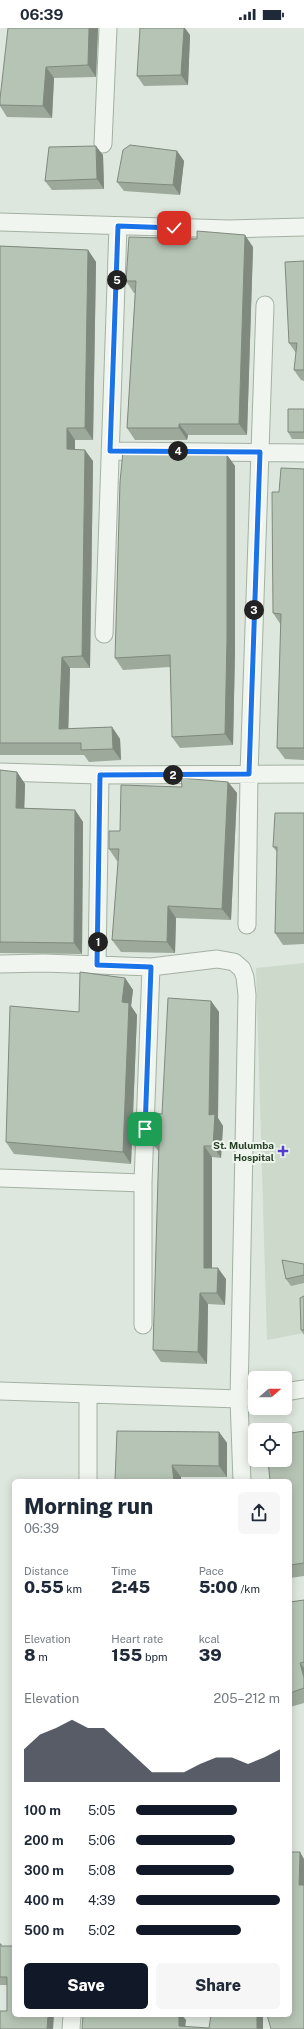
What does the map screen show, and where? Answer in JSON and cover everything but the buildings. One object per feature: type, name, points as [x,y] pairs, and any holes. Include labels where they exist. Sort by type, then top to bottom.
[{"type":"street","points":[[103,144],[108,28]]},
{"type":"street","points":[[0,222],[229,229],[304,227]]},
{"type":"street","points":[[104,634],[118,226]]},
{"type":"street","points":[[247,925],[249,774],[265,305]]},
{"type":"street","points":[[110,451],[304,453]]},
{"type":"street","points":[[0,772],[100,775],[304,774]]},
{"type":"street","points":[[97,965],[100,775]]},
{"type":"street","points":[[0,964],[151,967],[217,959],[234,962],[242,969],[245,976],[247,995],[247,1398],[242,1479]]},
{"type":"street","points":[[143,1325],[143,1183],[151,967]]},
{"type":"street","points":[[0,1178],[143,1183]]},
{"type":"street","points":[[292,1391],[304,1389]]},
{"type":"street","points":[[0,1392],[247,1398]]},
{"type":"street","points":[[88,1394],[88,1479]]},
{"type":"street","points":[[71,2029],[72,2017]]},
{"type":"shaded area","name":"St. Mulumba Hospital","points":[[304,963],[304,1333],[267,1340],[256,968]]},
{"type":"place","name":"St. Mulumba Hospital","points":[[283,1151]]},
{"type":"route","points":[[145,1129],[151,967],[97,965],[100,775],[249,774],[260,452],[110,451],[118,226],[174,228]]}]
